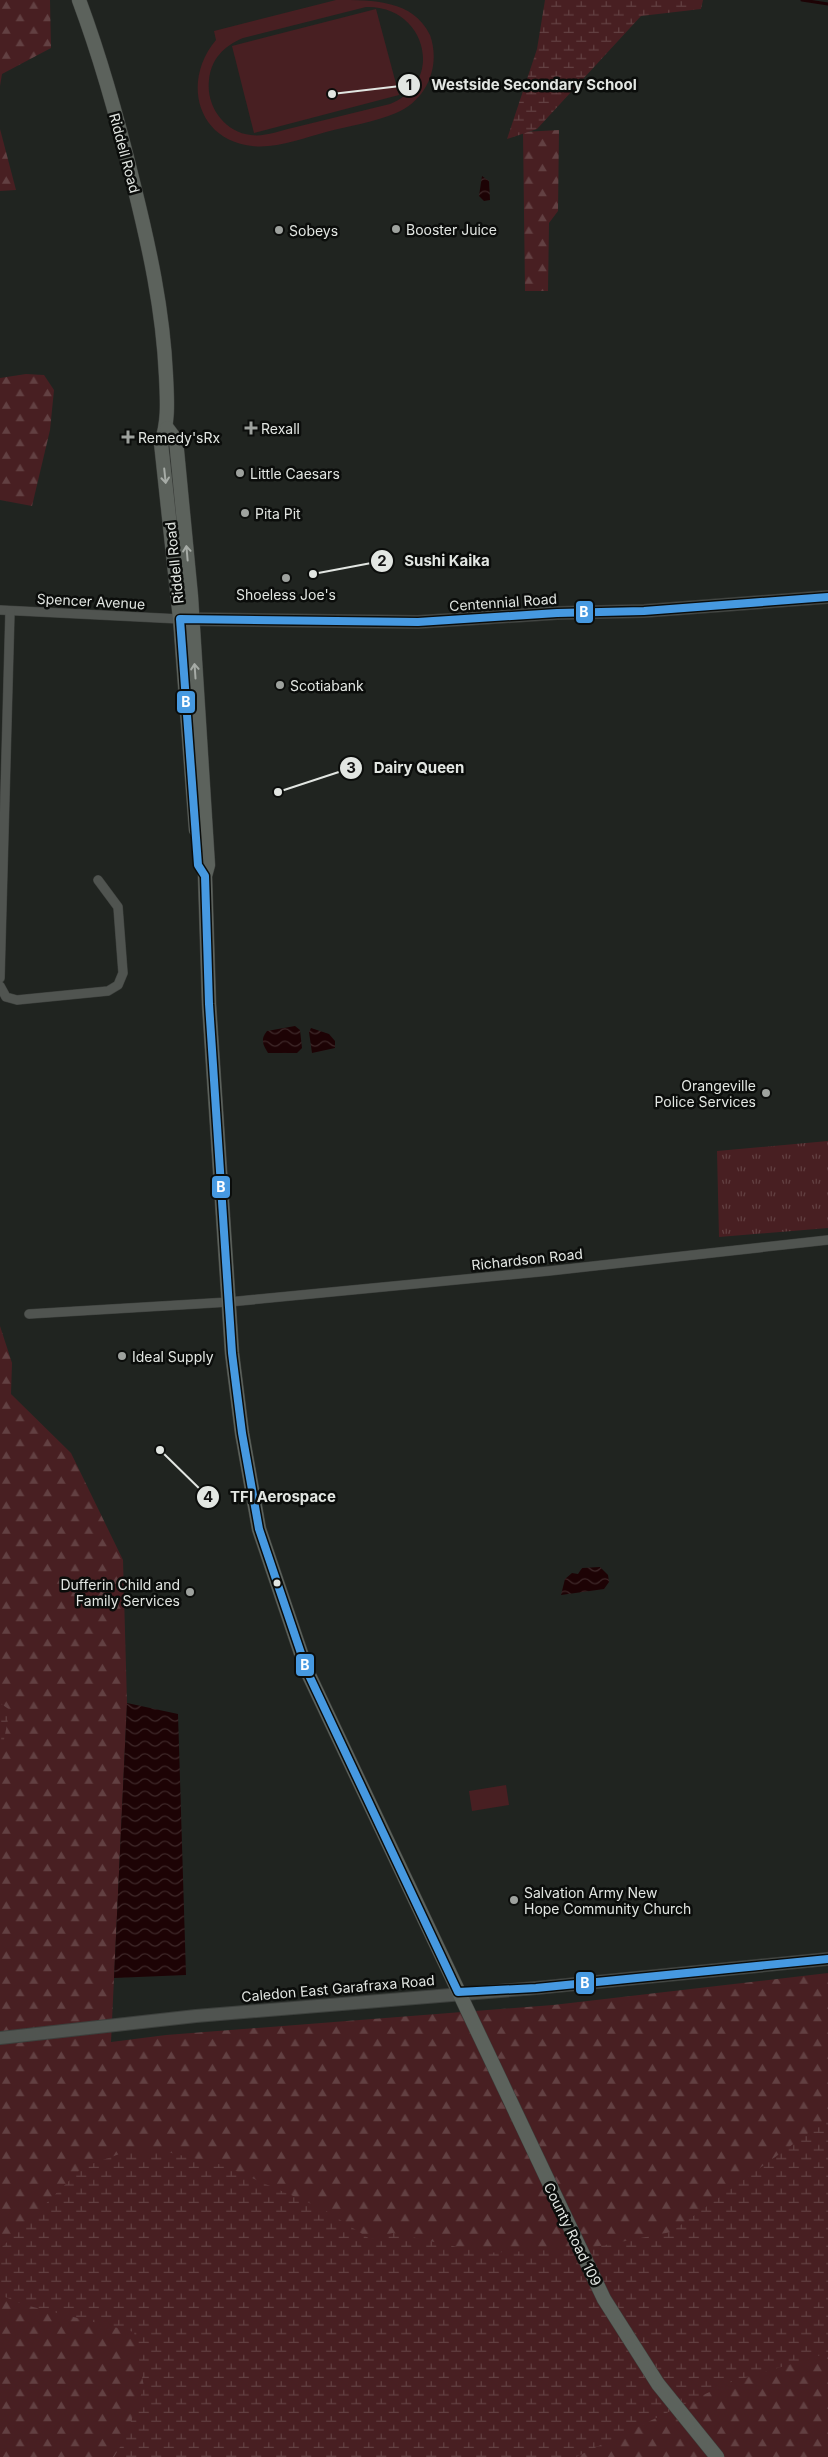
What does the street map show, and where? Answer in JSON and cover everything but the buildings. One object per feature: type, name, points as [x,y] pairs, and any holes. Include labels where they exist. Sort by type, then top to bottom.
[{"type":"main road","name":"Riddell Road","points":[[79,0],[101,63],[152,260],[164,336],[167,428],[176,440],[186,619],[208,865],[205,876],[209,1004],[229,1302],[242,1433],[258,1529],[307,1671],[458,1992]]},
{"type":"main road","name":"Centennial Road","points":[[186,619],[418,622],[557,613],[644,611],[828,598]]},
{"type":"main road","name":"Caledon East Garafraxa Road","points":[[0,2038],[196,2016],[458,1992],[536,1988],[828,1959]]},
{"type":"main road","name":"County Road 109","points":[[458,1992],[604,2299],[649,2372],[676,2409],[717,2457]]},
{"type":"street","name":"Spencer Avenue","points":[[5,611],[186,619]]},
{"type":"street","points":[[0,978],[5,611]]},
{"type":"street","points":[[0,986],[6,997],[17,1000],[108,992],[118,985],[123,974],[118,907],[98,880]]},
{"type":"street","name":"Richardson Road","points":[[29,1314],[229,1302],[549,1271],[828,1240]]},
{"type":"green space","points":[[0,0],[50,0],[51,48],[2,74],[0,86]]},
{"type":"green space","points":[[336,0],[378,2],[391,4],[403,9],[423,23],[430,35],[434,58],[429,81],[423,91],[416,100],[396,113],[289,142],[261,147],[252,146],[233,141],[218,133],[207,120],[200,106],[198,90],[199,73],[205,56],[216,40],[214,31]],"holes":[[[366,7],[387,10],[403,18],[415,31],[422,46],[423,63],[418,79],[408,93],[390,104],[261,135],[241,133],[233,129],[225,123],[214,108],[210,99],[210,72],[224,49],[236,41]]]},
{"type":"green space","points":[[545,0],[703,0],[701,9],[641,16],[537,129],[507,139],[537,49]]},
{"type":"green space","points":[[376,9],[399,95],[254,133],[232,46]]},
{"type":"green space","points":[[0,129],[16,190],[0,191]]},
{"type":"green space","points":[[559,130],[558,211],[549,223],[548,291],[525,291],[523,132]]},
{"type":"green space","points":[[26,374],[44,375],[54,390],[50,430],[32,506],[0,500],[0,378]]},
{"type":"green space","points":[[828,1141],[828,1228],[719,1237],[717,1151]]},
{"type":"green space","points":[[0,1326],[12,1363],[11,1394],[71,1453],[123,1560],[127,1703],[111,2042],[166,2035],[553,2005],[828,1973],[828,2457],[0,2457]]},
{"type":"green space","points":[[0,1703],[10,1710],[0,1759]]},
{"type":"green space","points":[[506,1785],[509,1805],[472,1811],[469,1791]]},
{"type":"green space","points":[[828,2119],[828,2353],[728,2383],[576,2457],[114,2457],[123,2442],[144,2387],[134,2332],[25,2305],[0,2295],[0,2249],[83,2167],[128,2151],[163,2151],[222,2165],[323,2209],[370,2239],[393,2233],[485,2253],[590,2248],[671,2232]]},
{"type":"water","points":[[482,176],[489,181],[490,200],[484,201],[479,196]]},
{"type":"water","points":[[295,1026],[300,1030],[302,1048],[297,1053],[268,1053],[263,1042],[267,1031]]},
{"type":"water","points":[[311,1028],[329,1034],[335,1041],[335,1048],[312,1053],[309,1032]]},
{"type":"water","points":[[600,1567],[608,1575],[609,1582],[604,1589],[561,1595],[565,1579],[572,1573],[578,1574],[582,1568]]},
{"type":"water","points":[[127,1703],[178,1714],[186,1975],[114,1978]]},
{"type":"waterway","points":[[802,0],[828,4]]},
{"type":"transit line","name":"B","points":[[828,597],[644,611],[557,613],[418,622],[180,619],[198,865],[205,876],[209,1004],[232,1353],[242,1433],[259,1529],[307,1671],[458,1992],[536,1988],[828,1959]]},
{"type":"place","name":"Westside Secondary School","points":[[332,94]]},
{"type":"place","name":"Booster Juice","points":[[396,229]]},
{"type":"place","name":"Sobeys","points":[[279,230]]},
{"type":"place","name":"Rexall","points":[[251,428]]},
{"type":"place","name":"Remedy'sRx","points":[[128,437]]},
{"type":"place","name":"Little Caesars","points":[[240,473]]},
{"type":"place","name":"Pita Pit","points":[[245,513]]},
{"type":"place","name":"Sushi Kaika","points":[[313,574]]},
{"type":"place","name":"Shoeless Joe's","points":[[286,578]]},
{"type":"place","name":"Scotiabank","points":[[280,685]]},
{"type":"place","name":"Dairy Queen","points":[[278,792]]},
{"type":"place","name":"Orangeville Police Services","points":[[766,1093]]},
{"type":"place","name":"Ideal Supply","points":[[122,1356]]},
{"type":"place","name":"TFI Aerospace","points":[[160,1450]]},
{"type":"place","name":"Dufferin Child and Family Services","points":[[190,1592]]},
{"type":"place","name":"Salvation Army New Hope Community Church","points":[[514,1900]]}]
